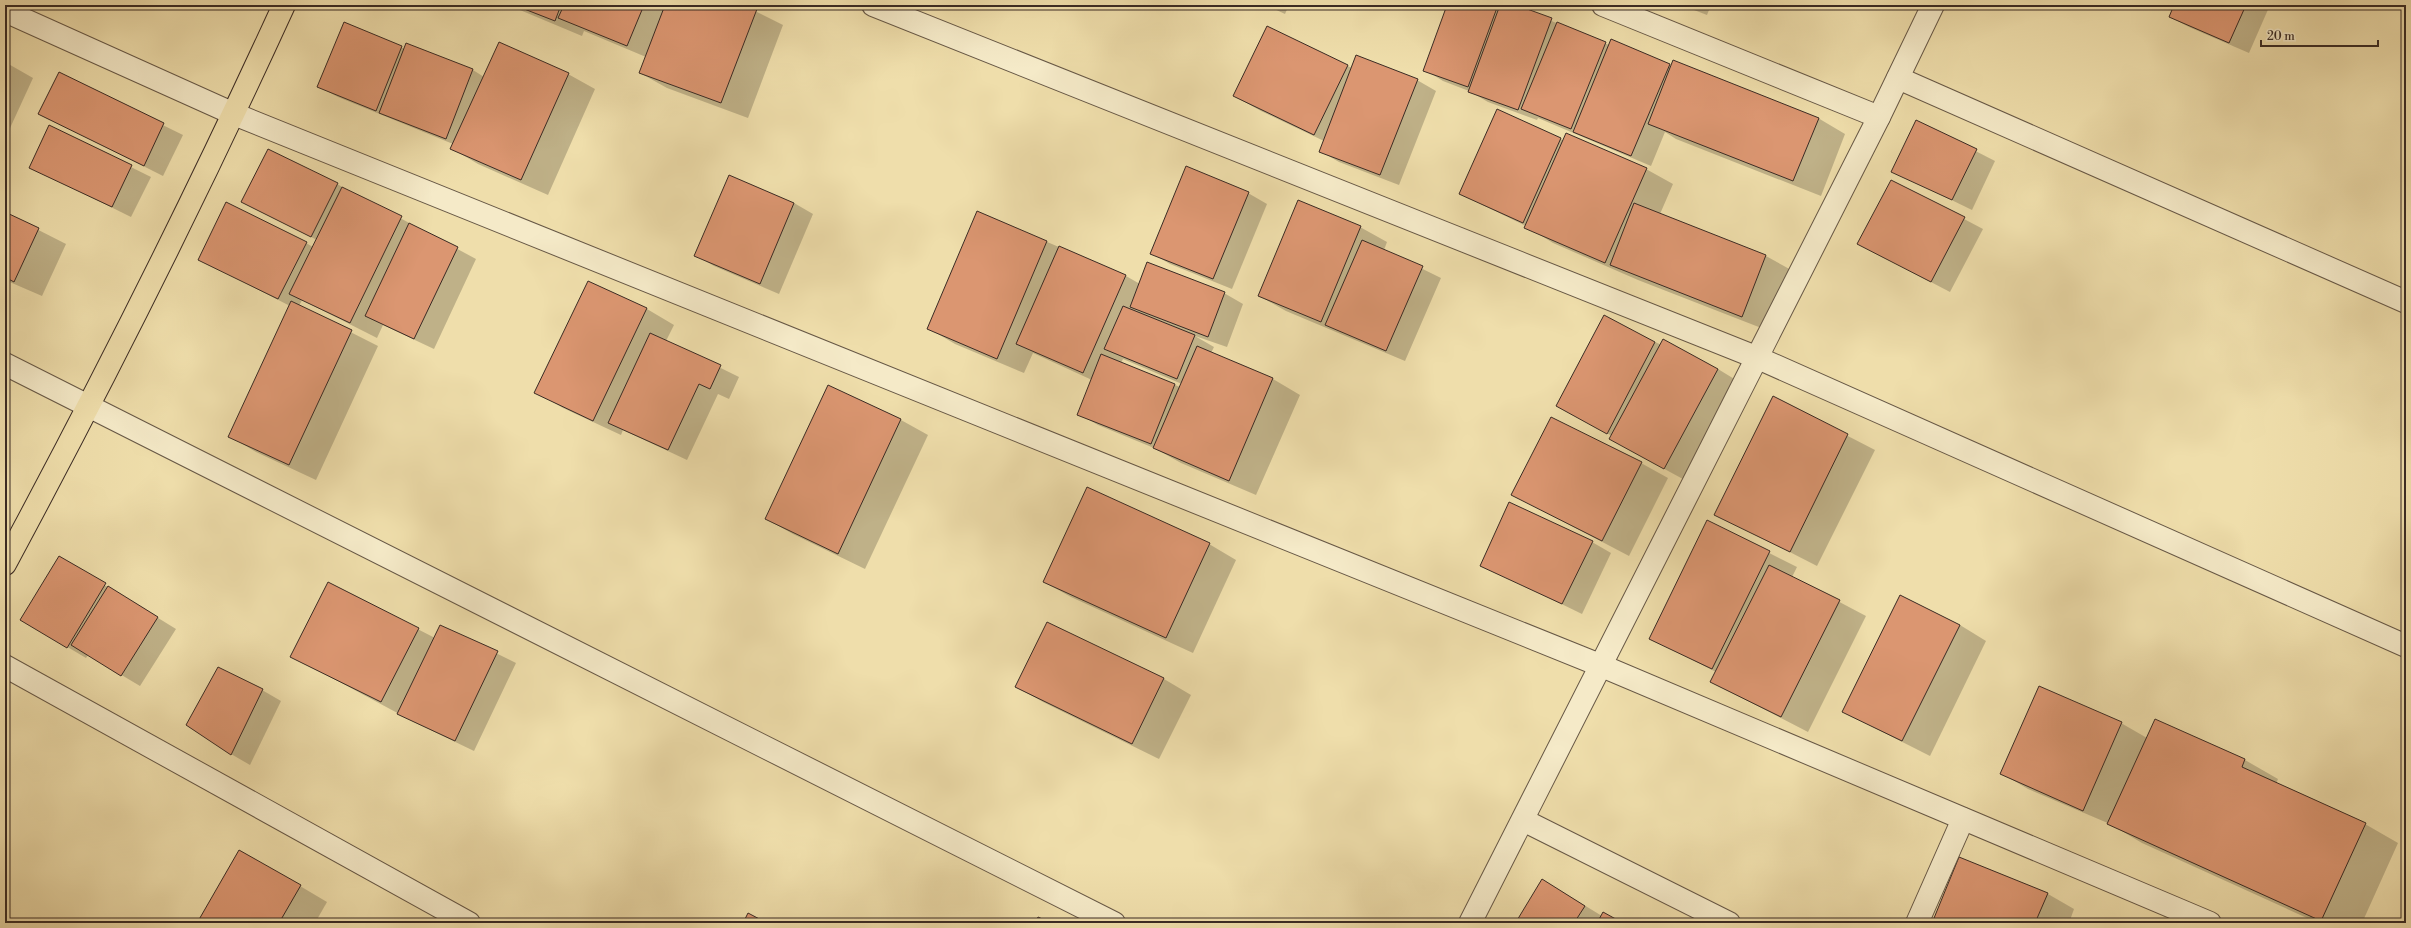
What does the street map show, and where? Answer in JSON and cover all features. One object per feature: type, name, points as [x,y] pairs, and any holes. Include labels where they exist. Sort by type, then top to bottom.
[{"type":"main road","points":[[5,564],[89,408],[234,114],[284,5]]},
{"type":"street","points":[[873,5],[1758,358],[2406,646]]},
{"type":"street","points":[[1603,5],[1880,117]]},
{"type":"street","points":[[1470,923],[1880,117],[1933,5]]},
{"type":"street","points":[[5,11],[234,114],[1602,666],[2210,923]]},
{"type":"street","points":[[1898,78],[2406,302]]},
{"type":"street","points":[[5,364],[89,408],[1114,923]]},
{"type":"street","points":[[5,666],[469,923]]},
{"type":"street","points":[[1918,923],[1963,818]]},
{"type":"street","points":[[1523,820],[1729,923]]},
{"type":"building","points":[[514,5],[561,5],[555,21]]},
{"type":"building","points":[[564,5],[644,5],[627,46],[558,18]]},
{"type":"building","points":[[665,5],[746,5],[757,9],[721,103],[639,73]]},
{"type":"building","points":[[1447,5],[1498,5],[1468,87],[1423,71]]},
{"type":"building","points":[[1500,5],[1516,5],[1552,18],[1518,110],[1468,92]]},
{"type":"building","points":[[2174,5],[2246,5],[2229,43],[2169,17]]},
{"type":"building","points":[[344,22],[402,46],[376,111],[317,87]]},
{"type":"building","points":[[1557,22],[1606,42],[1571,129],[1521,109]]},
{"type":"building","points":[[1267,26],[1348,65],[1314,135],[1233,96]]},
{"type":"building","points":[[1611,39],[1670,64],[1631,156],[1573,132]]},
{"type":"building","points":[[499,42],[569,73],[521,180],[450,149]]},
{"type":"building","points":[[406,43],[473,69],[446,139],[379,113]]},
{"type":"building","points":[[1356,55],[1418,79],[1380,175],[1319,152]]},
{"type":"building","points":[[1673,60],[1819,118],[1793,181],[1648,124]]},
{"type":"building","points":[[59,72],[164,123],[144,166],[38,114]]},
{"type":"building","points":[[1497,109],[1561,138],[1523,223],[1459,194]]},
{"type":"building","points":[[1916,120],[1977,149],[1952,200],[1891,172]]},
{"type":"building","points":[[49,125],[132,165],[112,207],[29,168]]},
{"type":"building","points":[[1566,133],[1647,168],[1605,263],[1524,228]]},
{"type":"building","points":[[268,149],[338,183],[311,237],[241,202]]},
{"type":"building","points":[[1186,166],[1249,192],[1213,279],[1150,254]]},
{"type":"building","points":[[729,175],[794,203],[760,284],[694,256]]},
{"type":"building","points":[[1891,180],[1965,217],[1931,282],[1857,244]]},
{"type":"building","points":[[342,187],[402,216],[350,323],[289,294]]},
{"type":"building","points":[[1298,200],[1361,226],[1321,322],[1258,296]]},
{"type":"building","points":[[226,202],[307,242],[278,299],[198,260]]},
{"type":"building","points":[[1634,203],[1766,255],[1742,317],[1610,265]]},
{"type":"building","points":[[977,211],[1047,241],[997,359],[927,329]]},
{"type":"building","points":[[5,212],[39,228],[14,282],[5,277]]},
{"type":"building","points":[[409,223],[458,247],[414,339],[365,316]]},
{"type":"building","points":[[1362,240],[1423,266],[1386,351],[1325,325]]},
{"type":"building","points":[[1059,246],[1126,275],[1083,373],[1016,344]]},
{"type":"building","points":[[1147,262],[1225,292],[1208,337],[1130,307]]},
{"type":"building","points":[[588,281],[647,308],[593,421],[534,393]]},
{"type":"building","points":[[291,301],[352,330],[289,465],[228,437]]},
{"type":"building","points":[[1123,306],[1195,335],[1177,379],[1104,349]]},
{"type":"building","points":[[1604,315],[1655,342],[1607,434],[1556,406]]},
{"type":"building","points":[[650,333],[721,365],[710,389],[699,384],[668,450],[608,423]]},
{"type":"building","points":[[1663,339],[1718,369],[1664,469],[1609,439]]},
{"type":"building","points":[[1197,346],[1273,378],[1229,481],[1153,448]]},
{"type":"building","points":[[1101,354],[1175,384],[1151,444],[1077,415]]},
{"type":"building","points":[[828,385],[901,419],[838,554],[765,519]]},
{"type":"building","points":[[1773,396],[1848,434],[1790,552],[1714,515]]},
{"type":"building","points":[[1551,417],[1642,462],[1602,541],[1511,495]]},
{"type":"building","points":[[1087,487],[1210,543],[1166,638],[1043,582]]},
{"type":"building","points":[[1509,502],[1593,541],[1562,604],[1480,566]]},
{"type":"building","points":[[1707,520],[1770,551],[1712,669],[1649,639]]},
{"type":"building","points":[[59,556],[106,583],[67,648],[20,620]]},
{"type":"building","points":[[1769,565],[1840,600],[1781,717],[1710,682]]},
{"type":"building","points":[[328,582],[419,628],[381,702],[290,657]]},
{"type":"building","points":[[108,586],[158,617],[121,676],[71,645]]},
{"type":"building","points":[[1900,595],[1960,625],[1902,741],[1842,712]]},
{"type":"building","points":[[1047,622],[1164,678],[1132,744],[1015,687]]},
{"type":"building","points":[[440,625],[498,651],[455,741],[397,714]]},
{"type":"building","points":[[218,667],[263,689],[231,755],[186,725]]},
{"type":"building","points":[[2039,686],[2122,722],[2083,811],[2000,774]]},
{"type":"building","points":[[2155,719],[2245,759],[2242,767],[2366,823],[2321,921],[2107,824]]},
{"type":"building","points":[[239,850],[301,885],[279,923],[197,923]]},
{"type":"building","points":[[1959,857],[2048,893],[2035,923],[1932,923]]},
{"type":"building","points":[[1542,879],[1585,906],[1574,923],[1516,922]]},
{"type":"building","points":[[1603,912],[1623,923],[1597,923]]},
{"type":"building","points":[[748,913],[767,923],[743,923]]},
{"type":"building","points":[[1038,917],[1051,923],[1035,923]]}]
